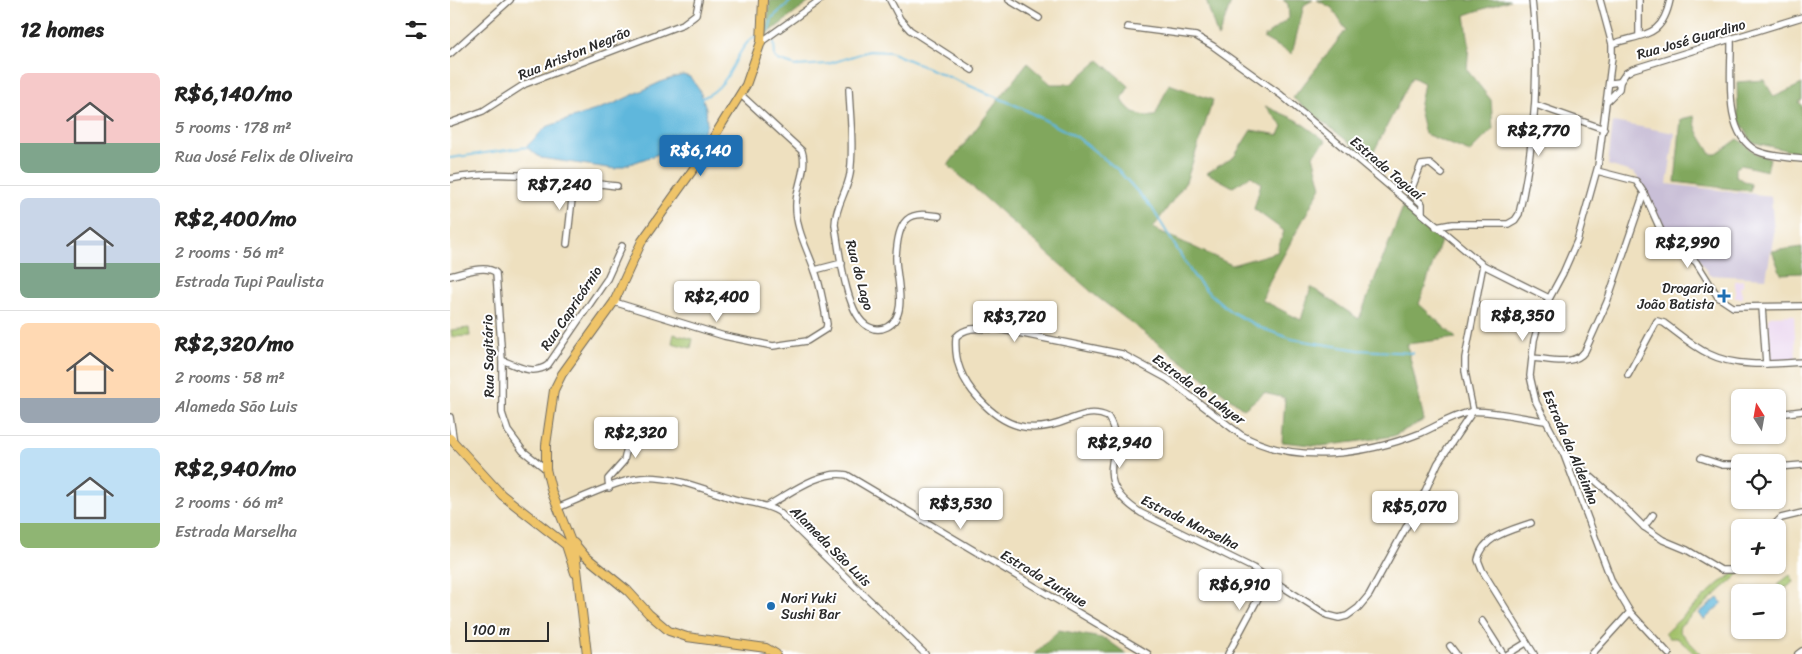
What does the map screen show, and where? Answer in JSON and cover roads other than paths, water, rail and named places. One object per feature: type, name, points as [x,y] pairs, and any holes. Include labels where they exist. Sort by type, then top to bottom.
[{"type":"main road","points":[[587,654],[580,588],[572,553],[546,469],[546,445],[554,390],[562,374],[614,302],[642,241],[697,164],[740,94],[754,65],[760,42],[763,0]]},
{"type":"main road","points":[[452,441],[502,496],[569,543],[616,580],[649,614],[669,631],[687,637],[766,648],[776,654]]},
{"type":"main road","points":[[572,553],[585,556]]},
{"type":"street","points":[[450,54],[510,0]]},
{"type":"street","name":"Rua Ariston Negrão","points":[[450,123],[483,111],[525,84],[683,24],[696,14],[699,0]]},
{"type":"street","points":[[760,42],[820,0]]},
{"type":"street","points":[[890,0],[900,19],[910,30],[972,70]]},
{"type":"street","points":[[1009,0],[1039,18]]},
{"type":"street","points":[[1436,227],[1452,224],[1508,224],[1515,220],[1520,207],[1536,105],[1535,26],[1532,0]]},
{"type":"street","name":"Estrada da Aldeinha","points":[[1600,0],[1612,44],[1611,83],[1597,171],[1577,241],[1542,312],[1534,340],[1530,376],[1533,390],[1545,421],[1563,453],[1612,582],[1630,612],[1669,654]]},
{"type":"street","points":[[1639,0],[1639,35]]},
{"type":"street","points":[[1612,44],[1658,29],[1666,18],[1670,0]]},
{"type":"street","name":"Rua José Guardino","points":[[1620,82],[1626,73],[1633,69],[1802,17]]},
{"type":"street","name":"Estrada Taguaí","points":[[1127,27],[1196,36],[1213,46],[1281,95],[1483,265],[1550,298]]},
{"type":"street","points":[[1732,40],[1732,114],[1738,130],[1747,144],[1757,151],[1802,159]]},
{"type":"street","points":[[1608,100],[1619,89],[1620,82],[1611,83]]},
{"type":"street","name":"Rua do Lago","points":[[848,89],[851,167],[848,184],[835,216],[842,264],[858,319],[862,324],[872,329],[881,329],[895,320],[900,304],[896,256],[900,230],[905,221],[911,216],[919,214],[939,216]]},
{"type":"street","points":[[614,302],[744,341],[773,346],[807,340],[826,329],[827,324],[815,270],[799,230],[796,214],[796,203],[804,159],[802,151],[740,94]]},
{"type":"street","points":[[1536,105],[1604,129]]},
{"type":"street","points":[[1422,214],[1422,204],[1410,193],[1421,165],[1430,164],[1442,174]]},
{"type":"street","points":[[1597,171],[1630,178],[1639,185],[1644,192],[1666,242],[1696,262],[1718,297],[1733,307],[1802,306]]},
{"type":"street","points":[[450,178],[505,175],[617,186]]},
{"type":"street","points":[[567,244],[574,181]]},
{"type":"street","points":[[1532,358],[1572,361],[1580,358],[1586,352],[1607,302],[1644,192]]},
{"type":"street","name":"Rua Capricórnio","points":[[502,360],[526,370],[540,369],[548,365],[607,279],[622,246]]},
{"type":"street","points":[[815,270],[842,264]]},
{"type":"street","points":[[1473,412],[1465,371],[1465,358],[1483,265]]},
{"type":"street","name":"Rua Sagitário","points":[[450,276],[482,270],[492,270],[496,274],[502,360],[501,404],[508,431],[523,451],[546,469]]},
{"type":"street","points":[[1762,306],[1766,364]]},
{"type":"street","points":[[1628,375],[1656,321],[1664,323],[1693,345],[1712,356],[1729,361],[1766,364],[1802,362]]},
{"type":"street","name":"Estrada do Lahyer","points":[[956,337],[966,329],[998,329],[1122,354],[1168,379],[1241,435],[1250,440],[1302,454],[1360,450],[1392,443],[1473,412],[1545,421]]},
{"type":"street","name":"Estrada Marselha","points":[[956,337],[957,360],[964,380],[992,413],[1009,424],[1025,428],[1058,424],[1093,412],[1108,417],[1113,435],[1110,476],[1118,495],[1127,504],[1141,513],[1229,555],[1332,618],[1347,616],[1358,608],[1373,587],[1422,498],[1438,463],[1473,412]]},
{"type":"street","points":[[1786,413],[1802,411]]},
{"type":"street","points":[[450,417],[452,441]]},
{"type":"street","points":[[609,488],[608,479],[624,461],[632,425]]},
{"type":"street","points":[[1563,453],[1614,497],[1644,527],[1663,540],[1686,550],[1721,570],[1731,570]]},
{"type":"street","points":[[1701,458],[1722,465],[1731,465]]},
{"type":"street","points":[[1786,466],[1802,465]]},
{"type":"street","name":"Estrada Zurique","points":[[767,506],[811,482],[836,474],[848,475],[1148,654]]},
{"type":"street","name":"Alameda São Luis","points":[[557,508],[638,478],[659,478],[750,504],[767,506],[779,512],[925,654]]},
{"type":"street","points":[[1780,519],[1802,513]]},
{"type":"street","points":[[1644,527],[1653,515]]},
{"type":"street","points":[[1531,523],[1488,542],[1479,554],[1478,560],[1482,570],[1534,654]]},
{"type":"street","points":[[1228,654],[1269,578]]},
{"type":"street","points":[[1592,654],[1630,612]]},
{"type":"street","points":[[1482,621],[1503,654]]},
{"type":"street","points":[[1508,654],[1526,643]]},
{"type":"street","points":[[1450,646],[1456,654]]},
{"type":"street","points":[[1798,654],[1802,651]]},
{"type":"water","points":[[683,75],[690,77],[700,91],[706,108],[707,124],[702,136],[685,145],[615,169],[541,158],[526,147],[546,127],[613,104],[663,81]]},
{"type":"water","points":[[1718,598],[1722,603],[1704,620],[1699,613]]},
{"type":"waterway","points":[[769,31],[772,18],[792,0]]},
{"type":"waterway","points":[[702,98],[721,85],[728,76],[742,49],[756,36]]},
{"type":"waterway","points":[[774,42],[775,57],[778,60],[796,66],[828,64],[869,51],[890,52],[1022,108],[1077,137],[1117,169],[1152,208],[1193,275],[1206,290],[1230,311],[1261,328],[1292,339],[1359,350],[1413,353]]},
{"type":"waterway","points":[[450,158],[527,147]]},
{"type":"place","name":"Drogaria João Batista","points":[[1724,296]]},
{"type":"place","name":"Nori Yuki Sushi Bar","points":[[771,606]]}]
